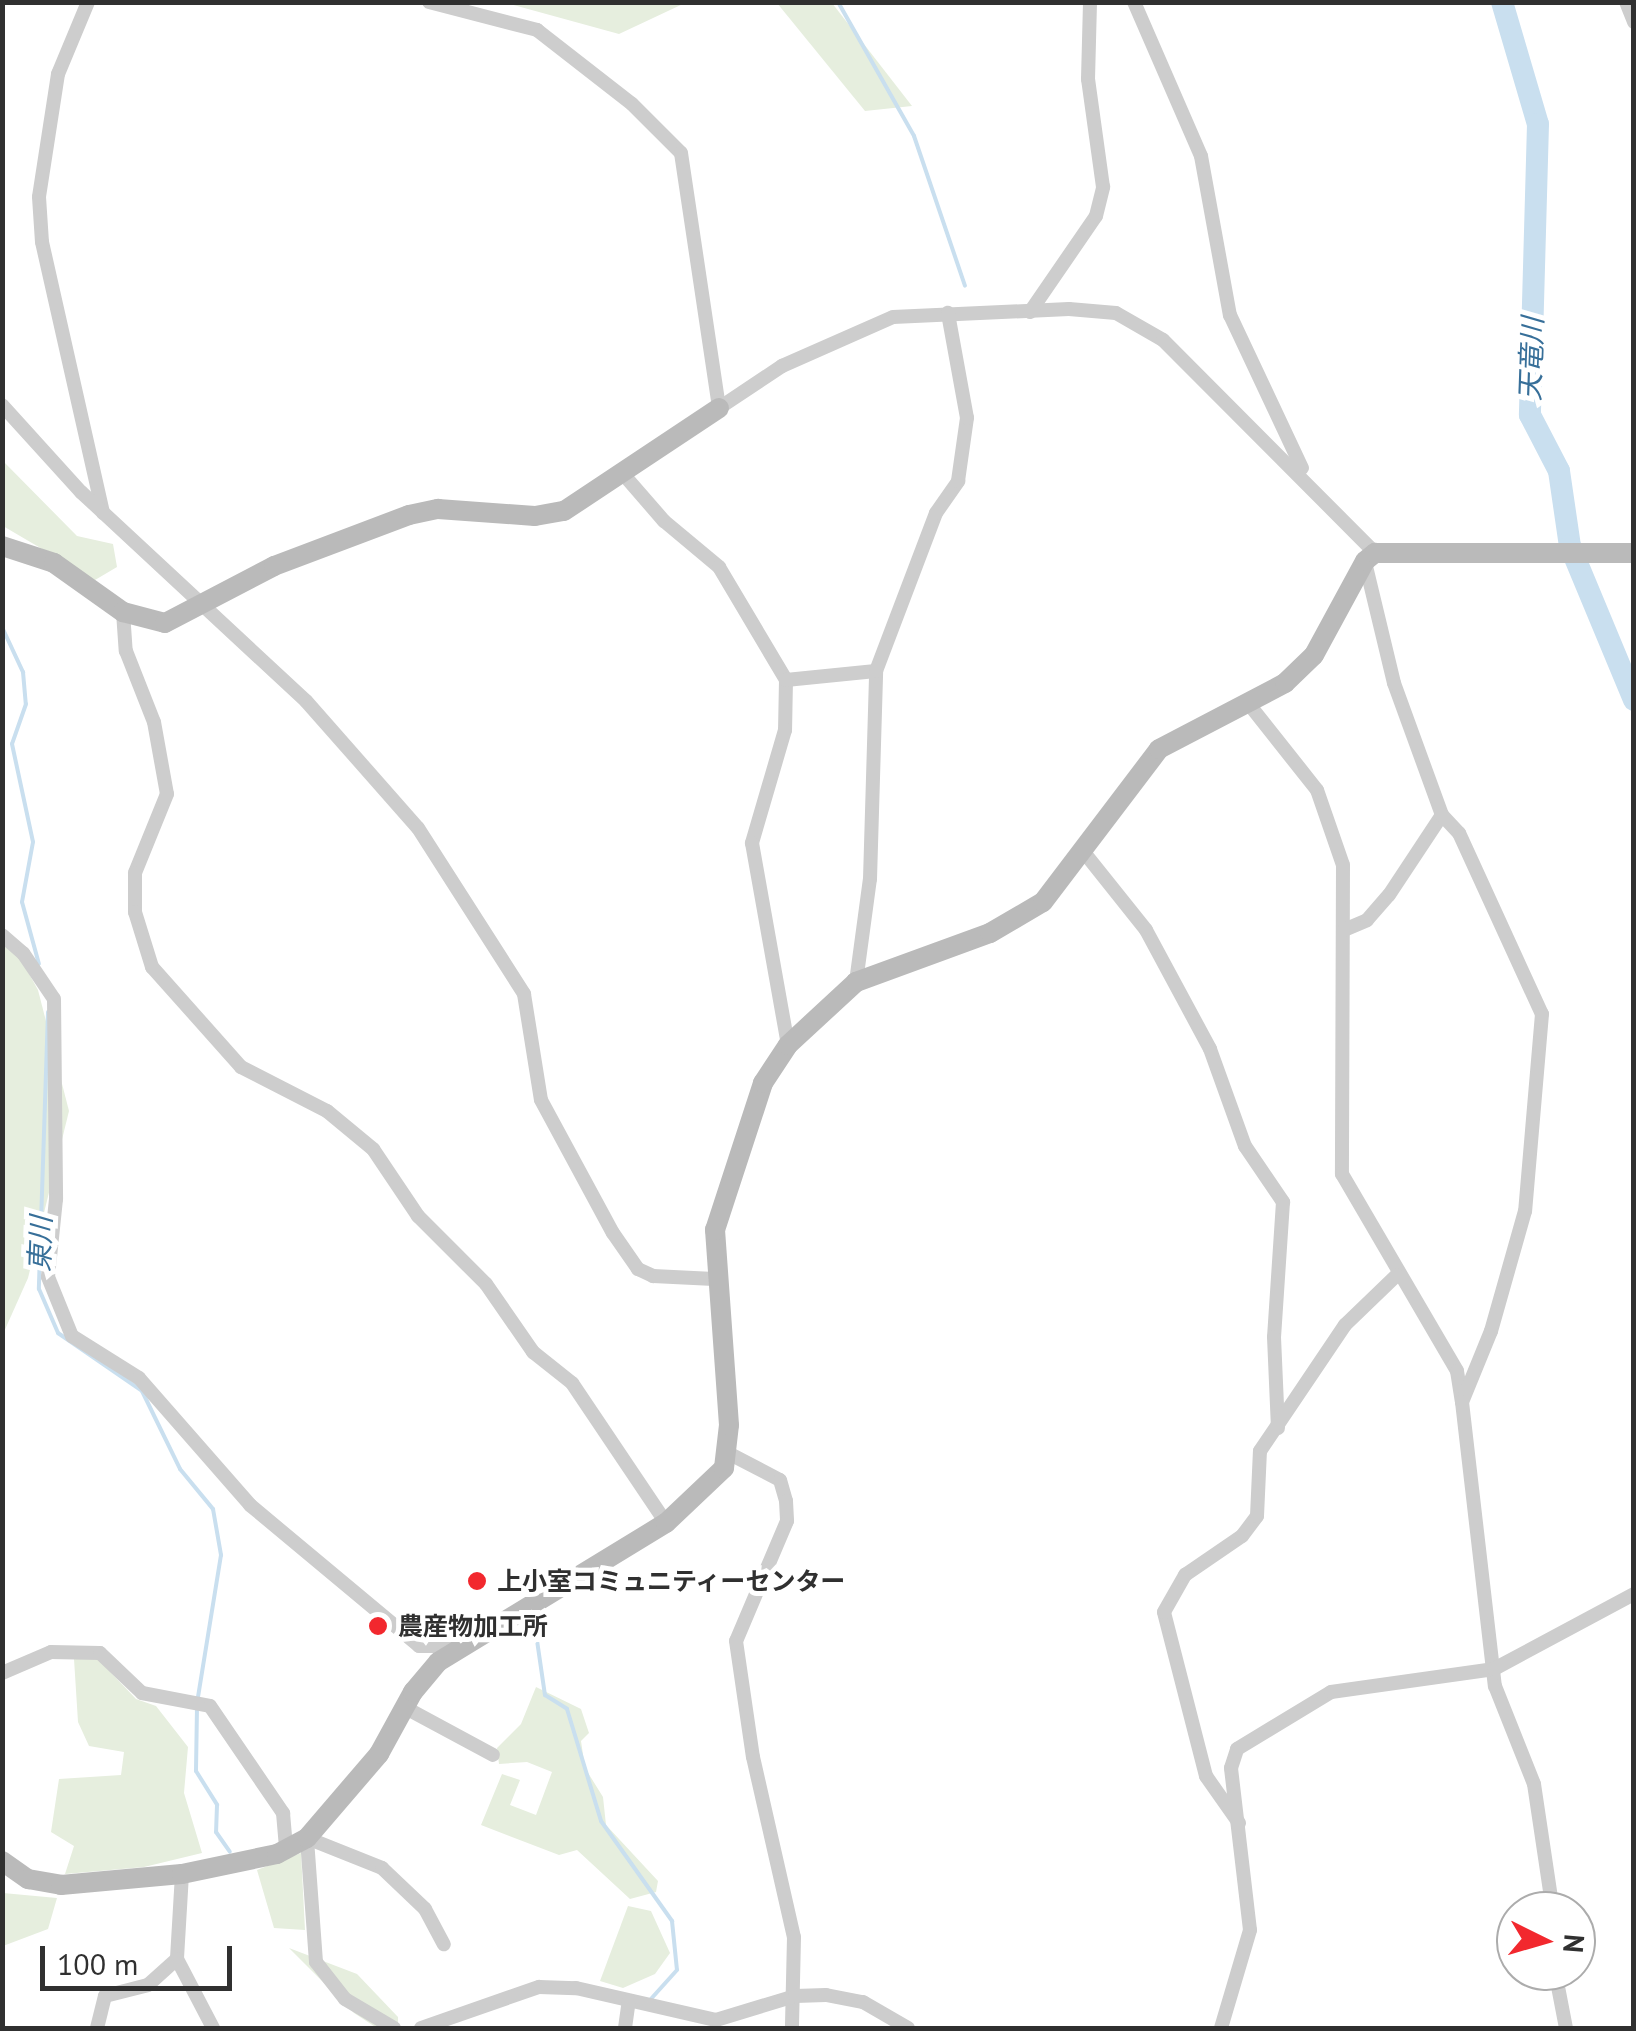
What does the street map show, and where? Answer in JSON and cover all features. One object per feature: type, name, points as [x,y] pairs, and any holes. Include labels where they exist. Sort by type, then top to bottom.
[{"type":"street","points":[[88,2],[58,74],[43,141],[40,197],[42,242],[104,514]]},
{"type":"street","points":[[429,2],[537,30],[632,104],[681,152],[720,408]]},
{"type":"street","points":[[1030,312],[1096,216],[1104,186],[1088,79],[1090,2]]},
{"type":"street","points":[[1134,2],[1202,156],[1230,315],[1281,435],[1312,483],[1370,557],[1394,683],[1442,815],[1459,833],[1542,1014],[1525,1211],[1492,1331],[1462,1402]]},
{"type":"street","points":[[1626,2],[1634,22]]},
{"type":"street","points":[[856,982],[870,879],[876,670],[936,512],[958,481],[967,418],[948,313]]},
{"type":"street","points":[[2,546],[54,563],[123,612],[166,622],[274,566],[408,515],[438,509],[535,516],[564,510],[624,474],[782,366],[864,324],[948,313],[1116,313],[1163,340],[1312,483]]},
{"type":"street","points":[[2,405],[104,514],[207,604],[306,701],[460,884],[524,994],[541,1100],[638,1269],[653,1276],[714,1279]]},
{"type":"street","points":[[624,474],[664,522],[718,567],[786,680],[785,730],[752,843],[788,1045]]},
{"type":"street","points":[[1370,557],[1564,551],[1634,554]]},
{"type":"street","points":[[2,1861],[28,1878],[60,1886],[182,1874],[286,1850],[308,1838],[379,1754],[424,1674],[462,1646],[666,1523],[730,1454],[714,1279],[715,1230],[764,1083],[788,1045],[856,982],[1026,914],[1043,902],[1159,749],[1285,682],[1314,655],[1370,557]]},
{"type":"street","points":[[123,612],[126,650],[154,722],[167,794],[135,873],[135,912],[152,967],[241,1067],[327,1111],[374,1149],[418,1216],[486,1284],[533,1352],[572,1383],[666,1523]]},
{"type":"street","points":[[786,680],[876,670]]},
{"type":"street","points":[[1248,703],[1317,790],[1336,832],[1344,930],[1342,1174],[1397,1275],[1457,1371],[1494,1669],[1534,1784],[1551,1891]]},
{"type":"street","points":[[1344,930],[1367,920],[1390,895],[1442,815]]},
{"type":"street","points":[[1083,851],[1146,930],[1210,1049],[1246,1146],[1283,1202],[1274,1337],[1278,1428]]},
{"type":"street","points":[[2,936],[23,953],[54,999],[56,1199],[48,1278],[72,1336],[139,1378],[250,1505],[419,1646],[462,1646]]},
{"type":"street","points":[[1241,1825],[1206,1776],[1164,1612],[1186,1575],[1242,1536],[1257,1516],[1255,1466],[1344,1325],[1397,1275]]},
{"type":"street","points":[[730,1454],[780,1480],[786,1500],[787,1521],[736,1642],[753,1757],[792,1920],[792,2028]]},
{"type":"street","points":[[1220,2028],[1250,1930],[1241,1825],[1231,1768],[1237,1749],[1331,1692],[1494,1669],[1634,1594]]},
{"type":"street","points":[[2,1673],[50,1652],[100,1653],[142,1693],[210,1706],[283,1813],[286,1850]]},
{"type":"street","points":[[404,1706],[493,1754]]},
{"type":"street","points":[[308,1838],[382,1868],[425,1909],[444,1944]]},
{"type":"street","points":[[308,1838],[316,1962],[344,1999],[394,2028]]},
{"type":"street","points":[[182,1874],[178,1959],[212,2028]]},
{"type":"street","points":[[97,2028],[105,1996],[148,1985],[178,1959]]},
{"type":"street","points":[[421,2028],[538,1987],[630,2000],[716,2020],[795,1996],[862,2002],[908,2028]]},
{"type":"street","points":[[1559,1991],[1566,2028]]},
{"type":"street","points":[[625,2028],[630,2000]]},
{"type":"green space","points":[[506,3],[685,3],[619,34]]},
{"type":"green space","points":[[777,3],[832,3],[912,106],[865,111]]},
{"type":"green space","points":[[2,460],[77,536],[113,544],[117,567],[95,580],[3,526]]},
{"type":"green space","points":[[3,927],[38,990],[69,1111],[28,1278],[3,1334]]},
{"type":"green space","points":[[74,1659],[98,1659],[136,1699],[156,1706],[188,1747],[184,1793],[202,1853],[144,1867],[65,1874],[74,1846],[51,1832],[59,1779],[121,1775],[124,1752],[89,1746],[78,1722]]},
{"type":"green space","points":[[536,1687],[581,1709],[589,1733],[581,1741],[585,1768],[603,1797],[606,1825],[658,1881],[656,1892],[630,1899],[577,1850],[559,1855],[481,1825],[502,1774],[520,1780],[510,1805],[536,1815],[552,1772],[527,1762],[499,1764],[497,1748],[521,1724]]},
{"type":"green space","points":[[301,1853],[305,1930],[274,1928],[257,1870]]},
{"type":"green space","points":[[3,1893],[57,1898],[48,1929],[3,1946]]},
{"type":"green space","points":[[628,1906],[651,1911],[670,1953],[655,1974],[623,1988],[600,1981]]},
{"type":"green space","points":[[289,1948],[357,1974],[398,2017],[398,2028],[377,2028],[354,2013]]},
{"type":"waterway","points":[[838,2],[914,136],[965,286]]},
{"type":"waterway","name":"天竜川","points":[[1502,2],[1538,124],[1530,415],[1559,471],[1570,546],[1634,700]]},
{"type":"waterway","name":"東川","points":[[2,627],[23,672],[26,704],[12,744],[33,842],[22,902],[39,964]]},
{"type":"waterway","name":"東川","points":[[48,1012],[39,1289],[58,1333],[142,1391],[180,1469],[213,1509],[221,1555],[198,1697]]},
{"type":"waterway","points":[[533,1613],[545,1695],[567,1709],[601,1821],[672,1921],[677,1970],[651,1999]]},
{"type":"waterway","name":"東川","points":[[197,1707],[196,1771],[217,1805],[216,1832],[230,1852]]},
{"type":"place","name":"上小室コミュニティーセンター","points":[[477,1581]]},
{"type":"place","name":"農産物加工所","points":[[378,1626]]}]
